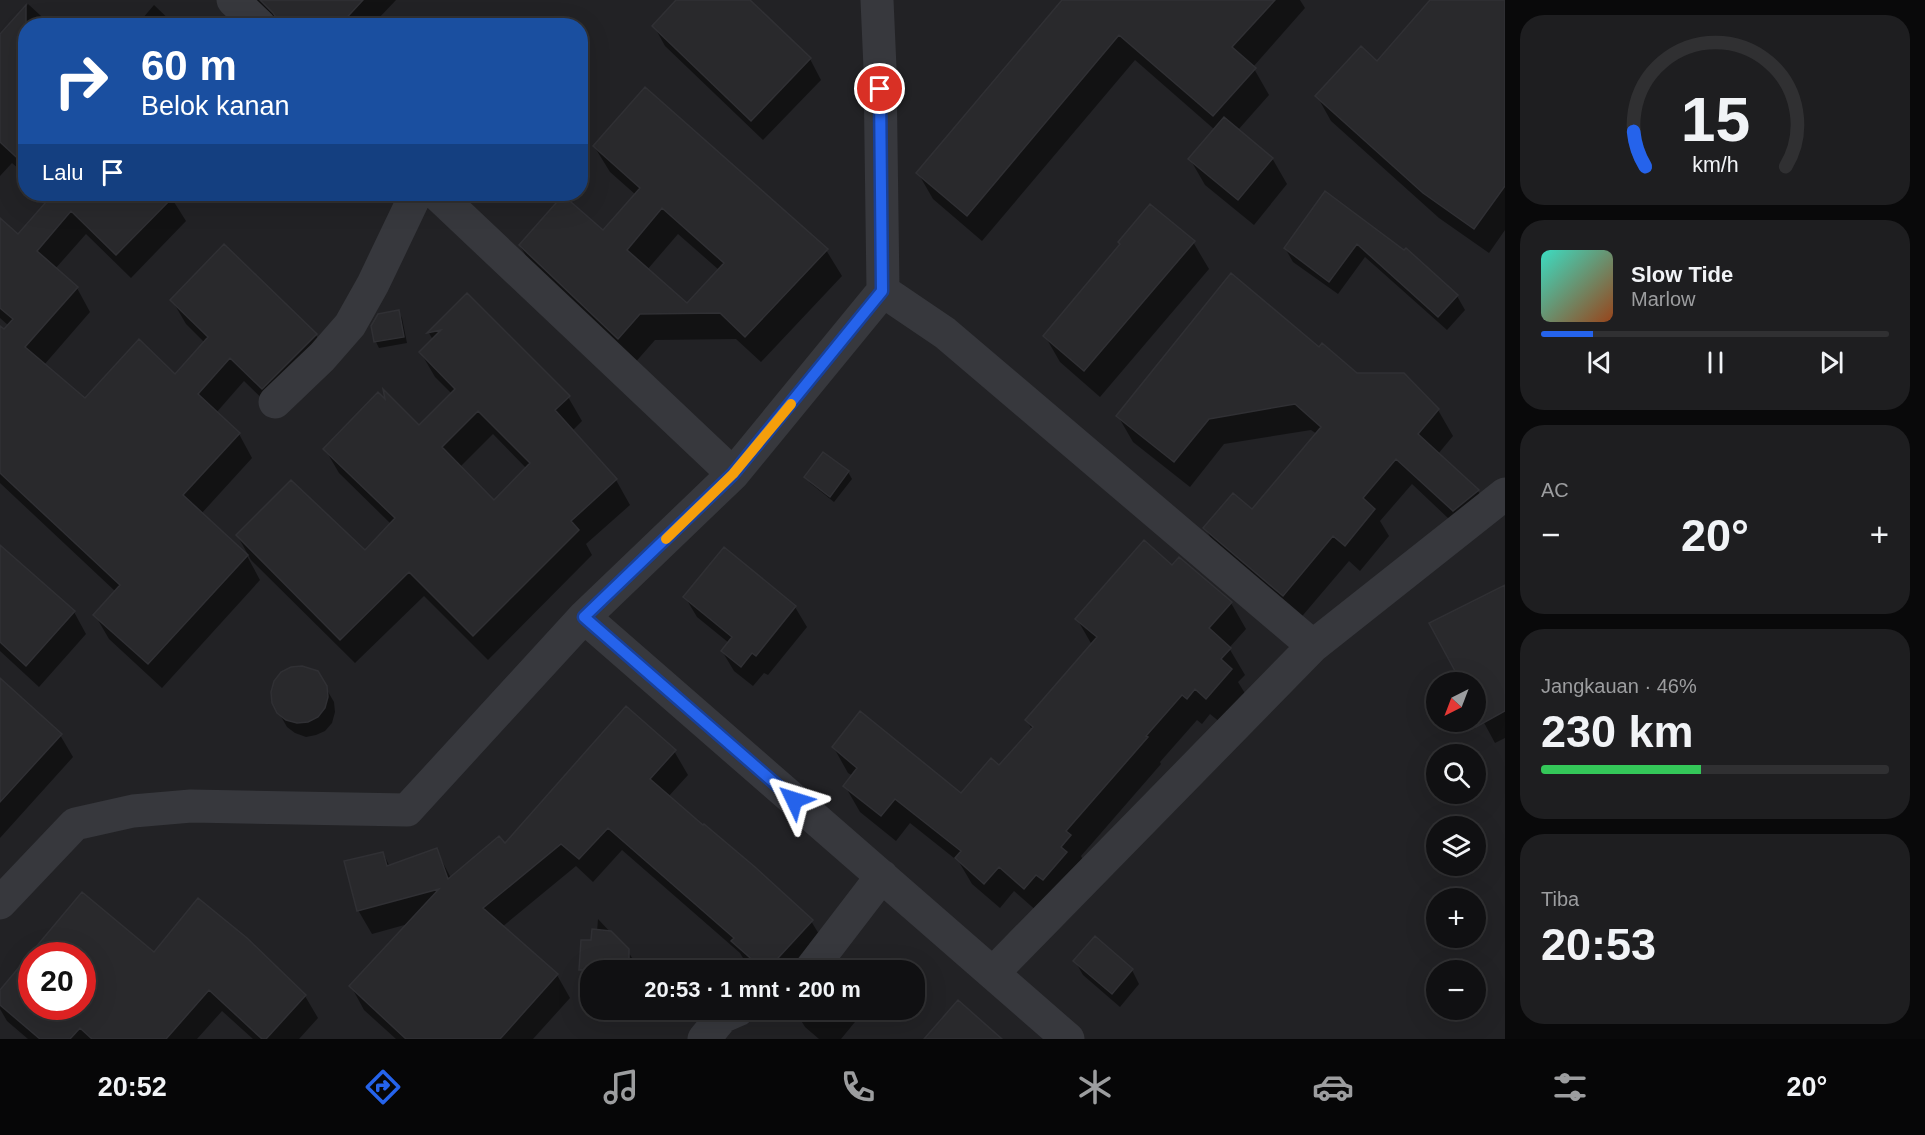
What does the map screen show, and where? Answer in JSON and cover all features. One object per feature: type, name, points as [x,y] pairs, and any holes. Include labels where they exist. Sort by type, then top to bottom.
[{"type":"lane","points":[[233,0],[252,18]]},
{"type":"lane","points":[[0,903],[75,824],[133,811],[191,806],[407,810],[584,617],[733,474],[882,291],[880,68],[877,0]]},
{"type":"lane","points":[[274,402],[322,357],[350,325],[373,284],[413,201]]},
{"type":"lane","points":[[444,201],[733,474]]},
{"type":"lane","points":[[882,291],[945,333],[1313,646]]},
{"type":"lane","points":[[993,973],[1313,646],[1505,494]]},
{"type":"lane","points":[[584,617],[1068,1039]]},
{"type":"lane","points":[[818,960],[882,876]]},
{"type":"lane","points":[[704,1039],[720,1020]]},
{"type":"shaded area","points":[[0,0],[1505,0],[1505,1039],[0,1039]]},
{"type":"building","points":[[260,0],[363,0],[346,18],[277,18]]},
{"type":"building","points":[[676,0],[750,0],[811,58],[751,121],[652,26]]},
{"type":"building","points":[[1062,0],[1275,0],[1232,47],[1256,68],[1213,116],[1119,35],[967,216],[916,173]]},
{"type":"building","points":[[1430,0],[1505,0],[1505,186],[1474,229],[1423,193],[1315,96],[1361,46],[1377,61]]},
{"type":"building","points":[[26,5],[26,18],[18,18],[18,159],[0,142],[0,34]]},
{"type":"building","points":[[645,87],[828,249],[745,337],[720,313],[640,314],[618,339],[519,245],[558,201],[570,201],[603,230],[640,188],[593,146]],"holes":[[[662,208],[724,263],[687,303],[627,250]]]},
{"type":"building","points":[[1224,117],[1273,158],[1238,200],[1188,159]]},
{"type":"building","points":[[1325,191],[1404,250],[1406,248],[1458,295],[1438,317],[1357,244],[1329,282],[1284,248]]},
{"type":"building","points":[[47,201],[169,201],[116,255],[71,211],[37,251],[78,287],[25,347],[85,398],[139,339],[175,374],[208,337],[170,300],[224,244],[317,334],[262,389],[230,358],[198,394],[240,433],[183,495],[248,555],[148,664],[93,615],[120,585],[0,473],[0,326],[4,329],[13,319],[0,308],[0,218],[18,234]]},
{"type":"building","points":[[1150,204],[1195,241],[1084,371],[1043,336],[1120,244],[1118,242]]},
{"type":"building","points":[[1231,273],[1319,347],[1322,343],[1357,373],[1404,373],[1439,409],[1418,434],[1479,490],[1453,511],[1396,459],[1363,498],[1375,509],[1345,546],[1333,536],[1283,596],[1203,528],[1233,493],[1252,509],[1321,427],[1295,404],[1209,419],[1174,462],[1116,416]]},
{"type":"building","points":[[467,293],[570,396],[555,410],[617,479],[571,521],[579,530],[473,636],[409,572],[340,640],[236,535],[291,480],[365,550],[395,518],[323,449],[378,392],[385,399],[383,389],[419,425],[455,389],[419,352],[441,330],[427,333]],"holes":[[[478,411],[530,463],[494,500],[442,447]]]},
{"type":"building","points":[[399,310],[404,337],[374,342],[371,326],[378,314]]},
{"type":"building","points":[[823,452],[849,471],[830,497],[804,477]]},
{"type":"building","points":[[1144,540],[1172,565],[1179,557],[1232,602],[1209,628],[1231,648],[1221,659],[1232,669],[1206,699],[1195,689],[1187,699],[1182,695],[1066,831],[1071,835],[1061,847],[1067,852],[1043,880],[1036,875],[1024,889],[999,867],[984,884],[955,858],[961,851],[895,799],[881,816],[843,786],[857,768],[832,747],[860,711],[961,793],[991,758],[999,765],[1033,727],[1025,720],[1097,637],[1075,619]]},
{"type":"building","points":[[0,545],[75,611],[26,666],[0,642]]},
{"type":"building","points":[[724,547],[796,606],[756,656],[752,653],[741,667],[721,651],[732,637],[683,597]]},
{"type":"building","points":[[1505,585],[1505,711],[1486,721],[1486,672],[1456,672],[1429,623]]},
{"type":"building","points":[[302,666],[318,671],[327,686],[328,697],[325,708],[318,717],[308,722],[297,723],[286,720],[277,713],[272,703],[271,692],[274,681],[281,672],[291,667]]},
{"type":"building","points":[[0,678],[62,734],[0,802]]},
{"type":"building","points":[[626,706],[676,750],[650,779],[755,867],[813,920],[776,960],[753,960],[731,941],[734,938],[608,828],[579,859],[561,844],[483,908],[558,974],[500,1039],[406,1039],[349,986],[439,889],[357,911],[344,861],[383,852],[387,866],[437,848],[448,879],[499,836],[505,843]]},
{"type":"building","points":[[82,892],[154,952],[198,898],[247,938],[306,995],[266,1039],[262,1039],[209,990],[166,1039],[92,1039],[80,1028],[70,1039],[40,1039],[0,1005],[0,990],[18,968],[18,1020],[96,1020],[96,942],[40,942]]},
{"type":"building","points":[[592,929],[611,931],[629,949],[629,960],[580,960],[579,970],[581,940],[591,940]]},
{"type":"building","points":[[1095,936],[1133,969],[1112,994],[1073,961]]},
{"type":"building","points":[[958,1000],[1002,1039],[924,1039]]},
{"type":"slow traffic","points":[[666,539],[733,474],[791,404]]},
{"type":"route","points":[[794,800],[584,617],[733,474],[882,291],[880,89]]}]
